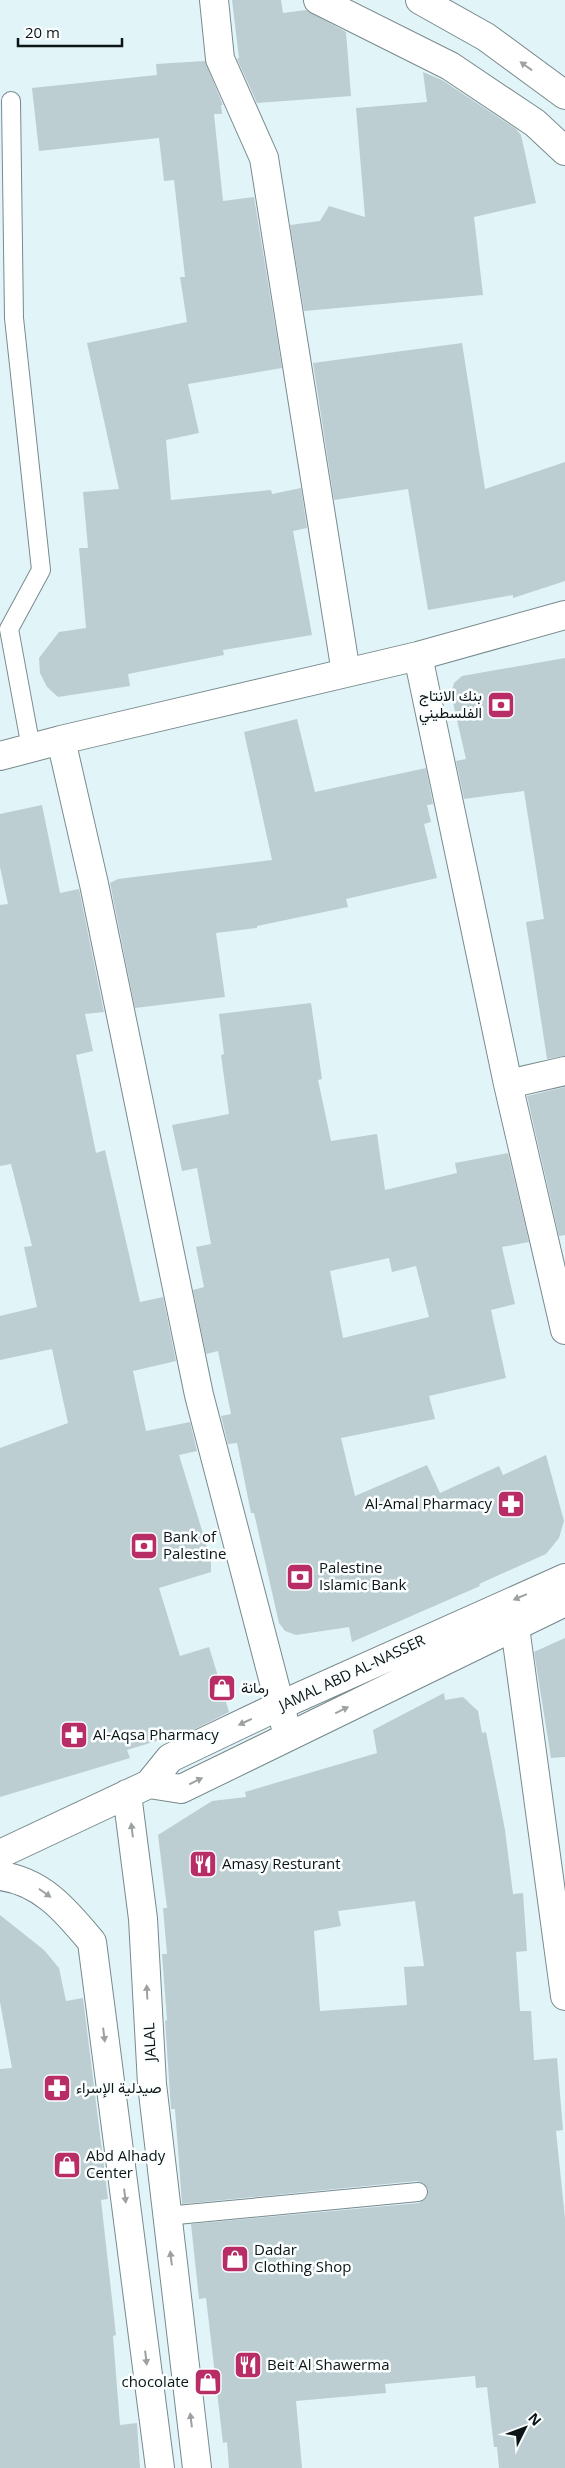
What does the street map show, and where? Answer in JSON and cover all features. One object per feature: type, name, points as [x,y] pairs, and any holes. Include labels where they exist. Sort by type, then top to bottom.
[{"type":"street","points":[[214,0],[220,59],[264,158],[346,673]]},
{"type":"street","points":[[318,0],[450,66],[535,123],[565,151]]},
{"type":"street","points":[[420,0],[486,37],[565,95]]},
{"type":"street","points":[[0,756],[418,656],[565,615]]},
{"type":"street","points":[[418,656],[508,1084],[565,1330]]},
{"type":"street","points":[[61,740],[94,884],[199,1395],[288,1736]]},
{"type":"street","points":[[508,1084],[565,1071]]},
{"type":"street","name":"JAMAL ABD AL-NASSER","points":[[0,1854],[138,1789],[170,1758],[281,1705],[565,1578]]},
{"type":"street","name":"JAMAL ABD AL-NASSER","points":[[138,1789],[181,1789],[565,1602]]},
{"type":"street","points":[[515,1627],[565,1996]]},
{"type":"street","name":"JALAL","points":[[138,1789],[152,2084],[197,2468]]},
{"type":"street","points":[[0,1876],[9,1877],[42,1890],[66,1910],[92,1942],[160,2468]]},
{"type":"lane","points":[[11,101],[14,318],[41,570],[9,629],[31,748]]},
{"type":"lane","points":[[166,2216],[418,2192]]},
{"type":"building","points":[[232,0],[281,0],[283,13],[306,10],[346,32],[351,96],[257,103],[237,59],[239,58]]},
{"type":"building","points":[[205,61],[223,105],[221,105],[222,114],[214,114],[223,201],[254,197],[282,368],[188,384],[199,433],[166,440],[171,500],[271,490],[272,494],[301,488],[307,528],[293,531],[312,635],[223,650],[224,655],[128,674],[130,686],[58,697],[47,687],[40,673],[39,658],[59,632],[86,628],[79,548],[88,548],[83,492],[119,489],[87,343],[187,322],[180,277],[185,277],[174,180],[164,181],[159,138],[39,151],[32,88],[157,75],[156,64]]},
{"type":"building","points":[[423,72],[442,80],[516,129],[521,135],[536,203],[474,217],[483,295],[304,311],[290,225],[320,221],[329,206],[365,217],[356,108],[427,102]]},
{"type":"building","points":[[462,343],[485,489],[565,462],[565,581],[513,598],[513,595],[428,610],[408,489],[334,500],[313,363]]},
{"type":"building","points":[[565,658],[565,1056],[547,1059],[526,922],[544,919],[524,791],[464,799],[456,761],[466,759],[451,694],[454,683],[462,676]]},
{"type":"building","points":[[297,719],[315,792],[426,768],[433,804],[427,805],[431,822],[424,824],[437,878],[346,899],[348,907],[257,926],[257,928],[216,933],[225,997],[135,1008],[110,883],[118,879],[272,860],[244,732]]},
{"type":"building","points":[[42,805],[60,893],[79,889],[104,1012],[85,1014],[93,1051],[76,1055],[96,1153],[105,1150],[140,1302],[163,1297],[176,1361],[133,1371],[146,1431],[190,1422],[197,1451],[179,1455],[211,1560],[211,1572],[159,1588],[180,1656],[209,1647],[229,1712],[193,1730],[127,1750],[130,1758],[0,1797],[0,1448],[68,1423],[52,1349],[0,1360],[0,1316],[37,1307],[24,1247],[32,1246],[11,1164],[0,1166],[0,905],[8,904],[0,867],[0,814]]},
{"type":"building","points":[[311,1003],[322,1079],[318,1080],[331,1141],[377,1134],[385,1190],[457,1173],[455,1163],[508,1153],[529,1242],[502,1247],[515,1304],[491,1310],[506,1378],[429,1396],[435,1419],[341,1438],[355,1496],[427,1465],[440,1493],[499,1466],[503,1475],[546,1455],[564,1521],[559,1538],[546,1554],[479,1584],[480,1586],[352,1642],[349,1627],[296,1635],[285,1631],[279,1623],[254,1513],[251,1513],[237,1443],[228,1444],[221,1416],[231,1414],[218,1351],[206,1354],[193,1290],[204,1287],[196,1247],[211,1244],[197,1168],[182,1171],[172,1125],[229,1114],[221,1055],[224,1054],[219,1014]],"holes":[[[389,1258],[392,1272],[416,1266],[429,1317],[343,1338],[330,1271]]]},
{"type":"building","points":[[565,1087],[565,1235],[559,1236],[527,1096]]},
{"type":"building","points":[[565,1638],[565,1757],[551,1758],[534,1652]]},
{"type":"building","points":[[444,1693],[445,1700],[463,1697],[478,1711],[482,1733],[486,1732],[505,1830],[513,1894],[523,1893],[527,1951],[516,1952],[520,2011],[531,2011],[534,2060],[557,2058],[563,2130],[556,2131],[565,2218],[565,2468],[499,2468],[497,2447],[494,2447],[487,2387],[476,2388],[475,2376],[385,2384],[386,2393],[296,2401],[302,2468],[229,2468],[227,2442],[223,2443],[206,2298],[199,2299],[191,2224],[419,2203],[427,2197],[428,2191],[423,2183],[417,2181],[182,2204],[175,2109],[171,2109],[165,2021],[167,2020],[162,1954],[167,1954],[163,1908],[167,1908],[158,1835],[212,1801],[246,1797],[245,1792],[377,1753],[373,1730]],"holes":[[[415,1901],[424,1966],[404,1967],[407,2005],[320,2011],[314,1931],[341,1926],[338,1911]]]},
{"type":"building","points":[[0,1915],[44,1950],[59,1968],[66,2001],[83,1998],[108,2199],[101,2200],[116,2335],[113,2336],[120,2425],[137,2423],[140,2468],[0,2468],[0,2069],[12,2068],[0,2002]]},
{"type":"place","name":"بنك الانتاج الفلسطيني","points":[[501,705]]},
{"type":"place","name":"Al-Amal Pharmacy","points":[[511,1504]]},
{"type":"place","name":"Bank of Palestine","points":[[144,1546]]},
{"type":"place","name":"Palestine Islamic Bank","points":[[300,1577]]},
{"type":"place","name":"رمانة","points":[[222,1688]]},
{"type":"place","name":"Al-Aqsa Pharmacy","points":[[74,1735]]},
{"type":"place","name":"Amasy Resturant","points":[[203,1864]]},
{"type":"place","name":"صيدلية الإسراء","points":[[57,2088]]},
{"type":"place","name":"Abd Alhady Center","points":[[67,2165]]},
{"type":"place","name":"Dadar Clothing Shop","points":[[235,2259]]},
{"type":"place","name":"Beit Al Shawerma","points":[[248,2365]]},
{"type":"place","name":"chocolate","points":[[208,2382]]}]
